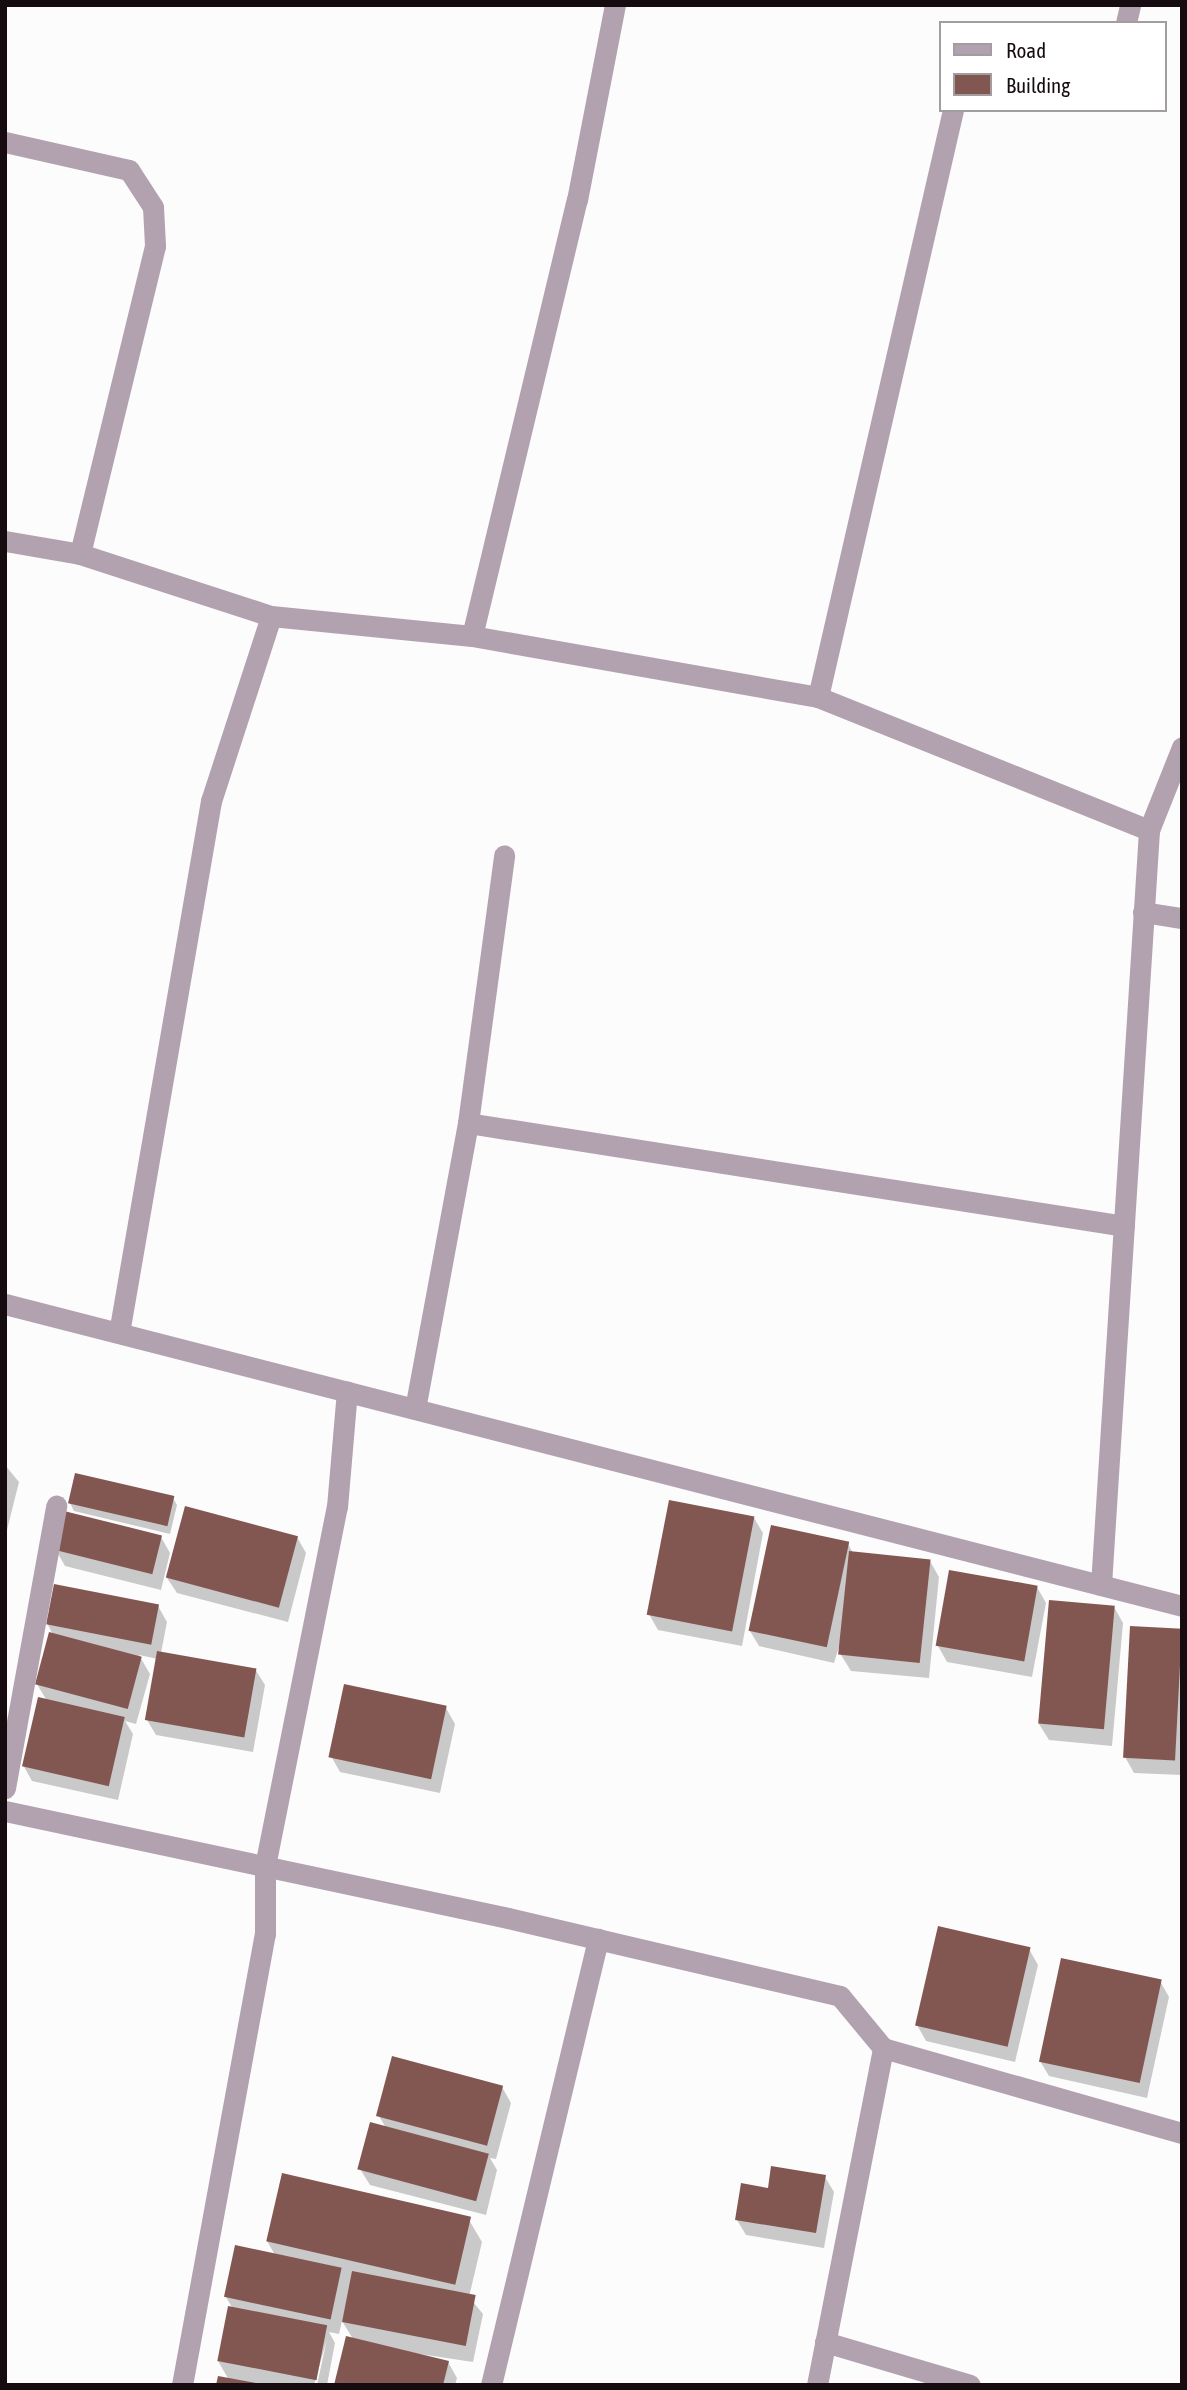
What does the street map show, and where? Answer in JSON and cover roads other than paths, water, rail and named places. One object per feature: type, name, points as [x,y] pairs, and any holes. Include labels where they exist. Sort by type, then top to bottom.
[{"type":"street","points":[[472,636],[577,200],[615,5]]},
{"type":"street","points":[[818,697],[953,112]]},
{"type":"street","points":[[5,142],[128,170],[153,207],[155,247],[80,554]]},
{"type":"street","points":[[5,541],[80,554],[271,616],[472,636],[818,697],[1149,830]]},
{"type":"street","points":[[119,1333],[211,801],[271,616]]},
{"type":"street","points":[[1101,1585],[1149,830],[1182,747]]},
{"type":"street","points":[[415,1409],[468,1123],[504,855]]},
{"type":"street","points":[[1143,912],[1182,918]]},
{"type":"street","points":[[468,1123],[1124,1226]]},
{"type":"street","points":[[5,1304],[1182,1606]]},
{"type":"street","points":[[181,2385],[265,1934],[265,1866],[337,1507],[347,1391]]},
{"type":"street","points":[[5,1788],[56,1506]]},
{"type":"street","points":[[5,1811],[598,1939],[840,1996],[883,2048],[1182,2133]]},
{"type":"street","points":[[491,2385],[598,1939]]},
{"type":"street","points":[[817,2385],[883,2048]]},
{"type":"street","points":[[825,2342],[970,2385]]}]
